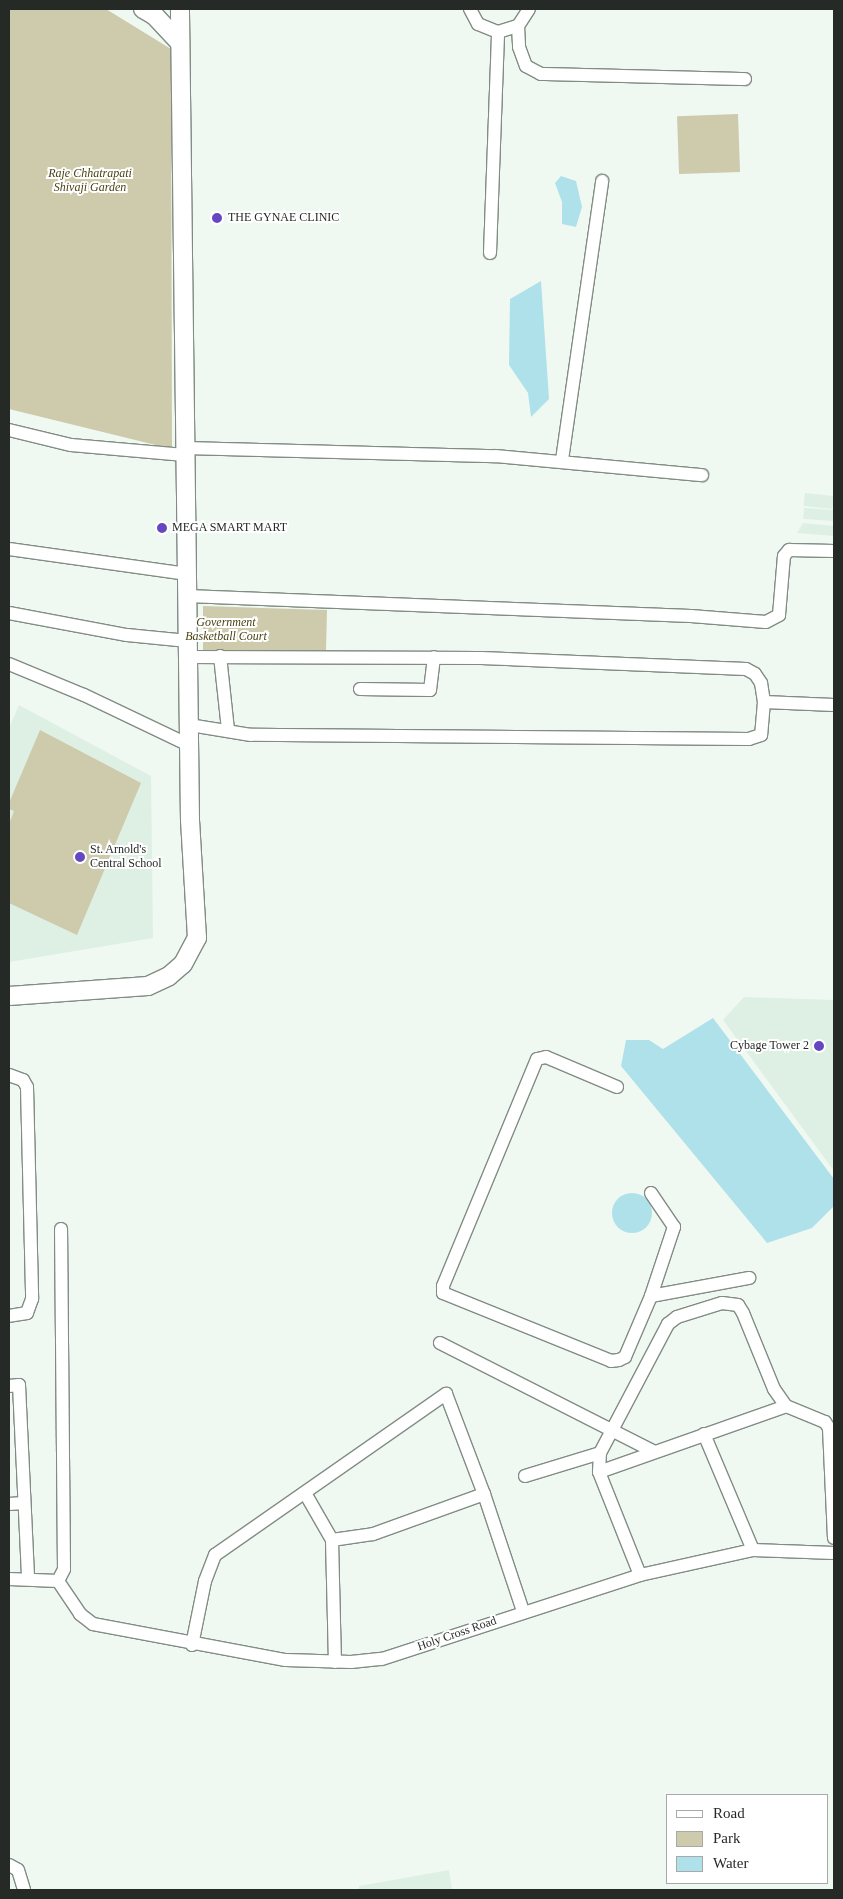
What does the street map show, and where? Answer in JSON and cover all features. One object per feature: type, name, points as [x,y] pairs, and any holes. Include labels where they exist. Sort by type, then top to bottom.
[{"type":"street","points":[[143,9],[155,16],[180,44]]},
{"type":"street","points":[[9,996],[148,986],[169,976],[192,953],[198,924],[190,820],[188,725],[180,9]]},
{"type":"street","points":[[470,9],[478,24],[498,32],[518,26]]},
{"type":"street","points":[[529,9],[518,26],[519,47],[526,66],[541,74],[745,79]]},
{"type":"street","points":[[490,253],[498,32]]},
{"type":"street","points":[[562,460],[602,181]]},
{"type":"street","points":[[9,430],[71,445],[185,451],[418,453],[562,460],[702,474]]},
{"type":"street","points":[[9,549],[187,574]]},
{"type":"street","points":[[187,596],[691,616],[766,622],[779,615],[784,556],[789,550],[834,551]]},
{"type":"street","points":[[9,613],[127,635],[220,656],[434,657],[746,669],[755,674],[761,683],[764,702],[761,735],[748,740],[251,736],[228,730],[188,725]]},
{"type":"street","points":[[220,656],[228,730]]},
{"type":"street","points":[[360,689],[430,690],[434,657]]},
{"type":"street","points":[[9,664],[84,695],[189,745]]},
{"type":"street","points":[[764,702],[834,705]]},
{"type":"street","points":[[617,1087],[546,1057],[537,1059],[443,1286],[443,1293],[611,1361],[625,1357],[651,1296],[674,1227],[651,1193]]},
{"type":"street","points":[[9,1075],[23,1080],[27,1087],[32,1299],[27,1313],[9,1316]]},
{"type":"street","points":[[9,1579],[58,1581],[64,1569],[61,1229]]},
{"type":"street","points":[[651,1296],[749,1278]]},
{"type":"street","points":[[640,1576],[599,1472],[600,1453],[612,1427],[668,1324],[677,1317],[722,1302],[738,1305],[744,1313],[774,1389],[786,1406],[830,1422],[834,1538]]},
{"type":"street","points":[[440,1342],[612,1427],[655,1452]]},
{"type":"street","points":[[9,1386],[19,1385],[28,1579]]},
{"type":"street","points":[[192,1645],[205,1580],[215,1555],[446,1394],[484,1494],[523,1611]]},
{"type":"street","points":[[599,1472],[786,1406]]},
{"type":"street","points":[[704,1434],[753,1550]]},
{"type":"street","points":[[525,1476],[600,1453]]},
{"type":"street","points":[[305,1493],[332,1540],[334,1662]]},
{"type":"street","points":[[332,1540],[373,1534],[484,1494]]},
{"type":"street","points":[[9,1504],[24,1503]]},
{"type":"street","name":"Holy Cross Road","points":[[58,1581],[80,1614],[93,1624],[192,1645],[286,1660],[334,1662],[382,1659],[523,1611],[640,1576],[753,1550],[834,1552]]},
{"type":"street","points":[[9,1865],[18,1870],[24,1890]]},
{"type":"shaded area","points":[[805,493],[834,496],[832,509],[804,506]]},
{"type":"shaded area","points":[[804,508],[834,510],[833,521],[803,519]]},
{"type":"shaded area","points":[[803,523],[834,526],[834,536],[797,533]]},
{"type":"shaded area","name":"St. Arnold's Central School","points":[[19,705],[151,776],[153,938],[9,962],[9,728]]},
{"type":"shaded area","points":[[744,997],[834,1000],[834,1171],[723,1020]]},
{"type":"shaded area","points":[[449,1870],[452,1890],[359,1890],[359,1886]]},
{"type":"green space","name":"Raje Chhatrapati Shivaji Garden","points":[[9,9],[106,9],[171,49],[172,449],[9,409]]},
{"type":"green space","points":[[738,114],[740,172],[679,174],[677,116]]},
{"type":"green space","name":"Government Basketball Court","points":[[203,606],[327,610],[326,650],[203,654]]},
{"type":"green space","points":[[40,730],[141,783],[77,935],[9,903],[9,824],[14,811],[9,809],[9,803]]},
{"type":"water","points":[[561,176],[576,181],[582,207],[576,227],[562,224],[562,202],[555,183]]},
{"type":"water","points":[[541,281],[549,399],[531,417],[528,393],[509,365],[510,299]]},
{"type":"water","points":[[713,1018],[834,1179],[834,1206],[812,1228],[767,1243],[621,1066],[626,1040],[649,1040],[663,1049]]},
{"type":"water","points":[[636,1193],[643,1196],[649,1202],[652,1213],[651,1221],[643,1230],[636,1233],[628,1233],[621,1230],[613,1221],[612,1209],[615,1202],[624,1194]]},
{"type":"place","name":"THE GYNAE CLINIC","points":[[217,218]]},
{"type":"place","name":"MEGA SMART MART","points":[[162,528]]},
{"type":"place","name":"St. Arnold's Central School","points":[[80,857]]},
{"type":"place","name":"Cybage Tower 2","points":[[819,1046]]}]
